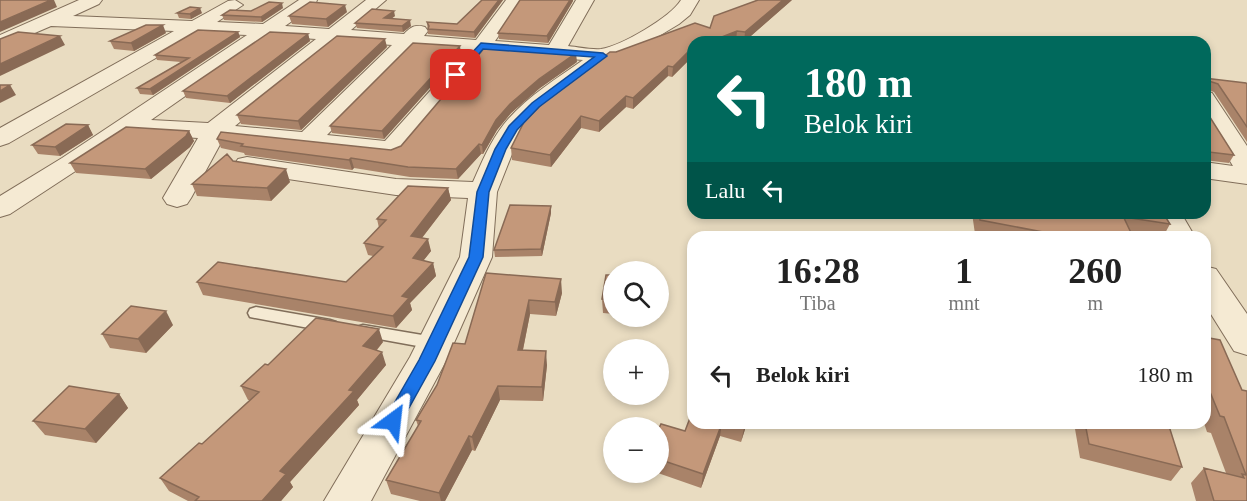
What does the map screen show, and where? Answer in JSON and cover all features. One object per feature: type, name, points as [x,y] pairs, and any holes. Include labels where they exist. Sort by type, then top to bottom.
[{"type":"street","points":[[5,36],[93,0]]},
{"type":"street","points":[[177,198],[203,155],[214,131],[377,0]]},
{"type":"street","points":[[128,126],[214,131],[392,149],[481,46],[515,0]]},
{"type":"street","points":[[555,51],[585,0]]},
{"type":"street","points":[[347,501],[427,361],[476,257],[483,192],[501,149],[513,129],[536,105],[603,56],[632,44],[672,20],[684,11],[690,0]]},
{"type":"street","points":[[0,208],[128,126],[309,2]]},
{"type":"street","points":[[0,138],[234,5]]},
{"type":"street","points":[[48,20],[268,30],[335,36],[415,33],[481,46],[603,56]]},
{"type":"street","points":[[308,140],[415,33]]},
{"type":"street","points":[[1211,109],[1247,167]]},
{"type":"street","points":[[247,165],[396,187],[454,188],[483,192]]},
{"type":"street","points":[[1211,171],[1247,176]]},
{"type":"street","points":[[1211,287],[1247,342]]},
{"type":"lane","points":[[256,313],[434,343]]},
{"type":"building","points":[[0,0],[51,0],[0,22]]},
{"type":"building","points":[[482,0],[499,0],[474,32],[428,29],[427,22],[457,24]]},
{"type":"building","points":[[520,0],[570,0],[547,36],[498,33]]},
{"type":"building","points":[[758,0],[783,0],[745,32],[737,31],[724,36],[687,36],[687,53],[673,67],[668,66],[633,98],[626,96],[599,121],[581,116],[550,155],[511,148],[524,122],[545,101],[610,52],[616,52],[695,23],[710,28],[714,16]]},
{"type":"building","points":[[269,2],[282,3],[261,17],[222,15],[230,10],[251,11]]},
{"type":"building","points":[[310,2],[345,5],[326,19],[289,16]]},
{"type":"building","points":[[190,7],[200,8],[190,14],[177,13]]},
{"type":"building","points":[[372,9],[394,11],[384,18],[410,20],[402,26],[355,23]]},
{"type":"building","points":[[146,25],[163,25],[131,43],[110,41]]},
{"type":"building","points":[[198,30],[238,32],[150,89],[137,88],[189,58],[155,55]]},
{"type":"building","points":[[18,32],[60,36],[0,64],[0,39]]},
{"type":"building","points":[[270,32],[308,34],[227,96],[183,91]]},
{"type":"building","points":[[337,36],[385,39],[298,121],[237,115]]},
{"type":"building","points":[[413,43],[460,46],[382,131],[330,126]]},
{"type":"building","points":[[486,46],[576,53],[539,79],[510,104],[496,120],[482,145],[479,144],[456,169],[408,167],[351,158],[349,160],[241,146],[243,144],[217,139],[221,132],[391,150],[401,146]]},
{"type":"building","points":[[1211,79],[1247,84],[1247,127],[1218,84],[1211,82]]},
{"type":"building","points":[[0,85],[10,85],[0,91]]},
{"type":"building","points":[[1211,119],[1234,155],[1211,152]]},
{"type":"building","points":[[66,124],[88,125],[55,147],[32,145]]},
{"type":"building","points":[[126,127],[189,131],[186,136],[145,169],[70,163]]},
{"type":"building","points":[[227,154],[233,161],[286,169],[267,188],[192,184]]},
{"type":"building","points":[[408,186],[448,188],[411,236],[428,239],[413,258],[433,263],[402,296],[409,298],[393,316],[197,282],[218,262],[346,282],[383,247],[364,243],[386,220],[377,219]]},
{"type":"building","points":[[510,205],[551,206],[541,249],[494,250]]},
{"type":"building","points":[[1124,219],[1130,231],[1038,231],[980,220]]},
{"type":"building","points":[[1137,219],[1167,219],[1170,224]]},
{"type":"building","points":[[486,273],[561,279],[555,302],[529,300],[518,350],[546,351],[542,387],[498,386],[472,437],[469,436],[439,493],[386,480],[421,421],[416,420],[437,385],[453,343],[465,344]]},
{"type":"building","points":[[131,306],[166,311],[138,339],[102,334]]},
{"type":"building","points":[[316,318],[379,329],[363,346],[382,352],[349,390],[354,391],[280,471],[286,474],[262,501],[195,501],[199,497],[160,478],[199,443],[202,444],[259,392],[241,386],[265,364],[268,365]]},
{"type":"building","points":[[1211,338],[1220,340],[1242,390],[1247,391],[1247,501],[1214,501],[1204,468],[1244,478],[1242,474],[1246,475],[1224,417],[1220,416],[1211,394]]},
{"type":"building","points":[[69,386],[119,394],[85,429],[33,421]]},
{"type":"building","points":[[669,426],[685,431],[687,426],[687,429],[720,429],[703,474],[669,463]]},
{"type":"building","points":[[1086,429],[1170,429],[1182,467],[1089,444]]},
{"type":"route","points":[[393,421],[427,361],[476,257],[483,192],[501,149],[513,129],[536,105],[603,56],[481,46],[456,75]]}]
